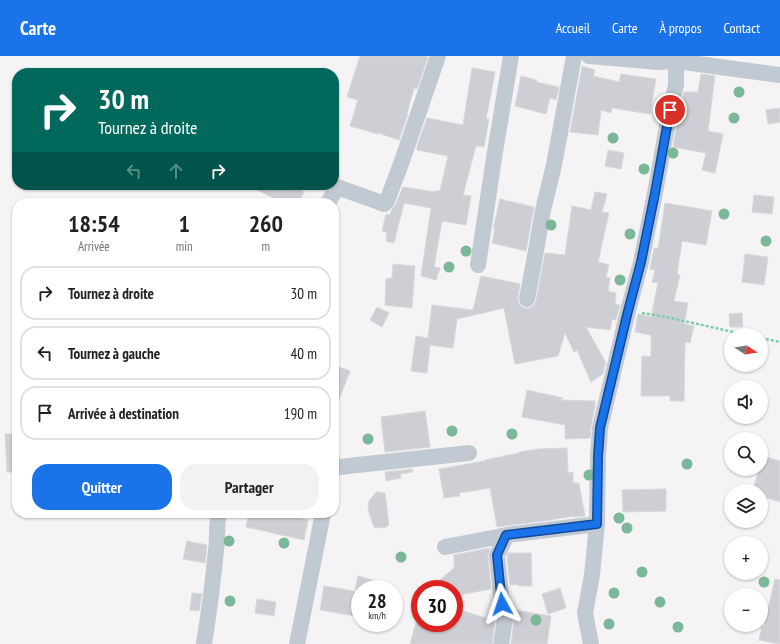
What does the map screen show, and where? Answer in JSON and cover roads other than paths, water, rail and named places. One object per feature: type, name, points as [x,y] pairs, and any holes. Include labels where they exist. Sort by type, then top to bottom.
[{"type":"street","points":[[339,188],[384,204],[387,201],[438,56]]},
{"type":"street","points":[[478,266],[511,56]]},
{"type":"street","points":[[527,299],[574,56]]},
{"type":"street","points":[[588,56],[658,59],[780,75]]},
{"type":"street","points":[[591,644],[585,613],[592,576],[597,524],[600,428],[641,262],[676,85],[676,61]]},
{"type":"street","points":[[339,467],[469,453]]},
{"type":"street","points":[[204,644],[217,545],[218,518]]},
{"type":"street","points":[[297,644],[322,518]]},
{"type":"street","points":[[445,547],[506,535],[597,524]]},
{"type":"street","points":[[501,644],[505,619],[497,555],[506,535]]}]
